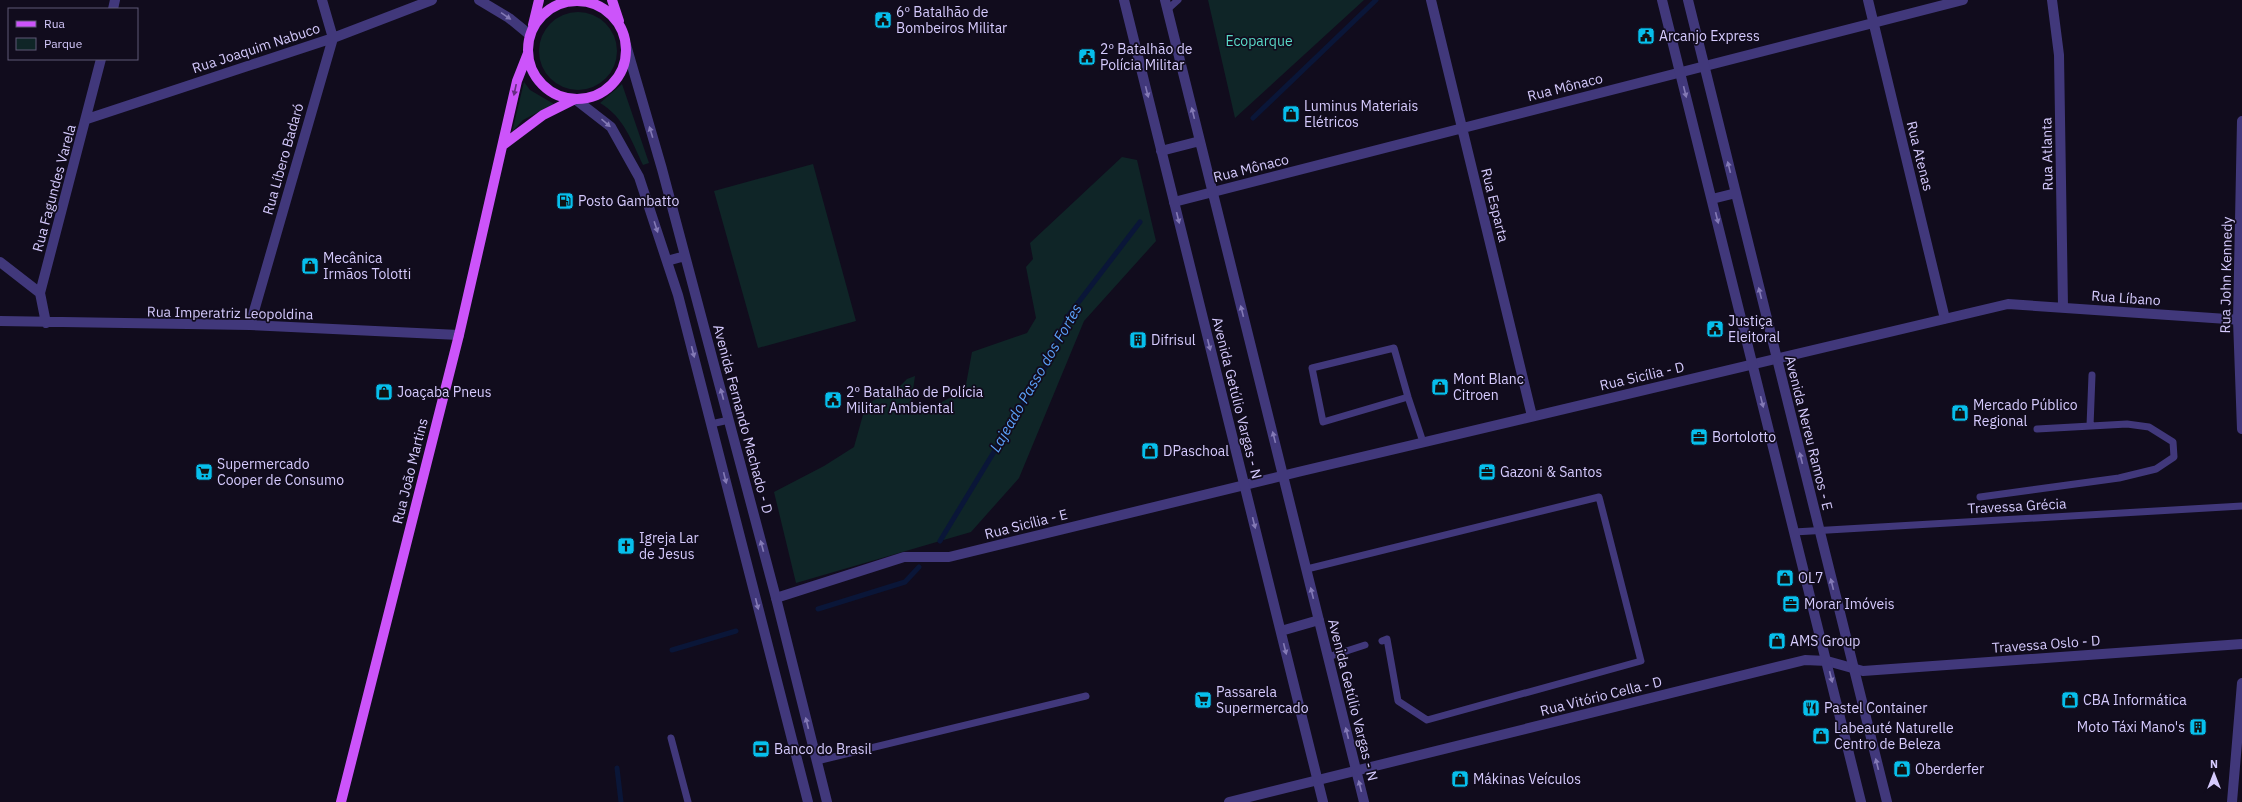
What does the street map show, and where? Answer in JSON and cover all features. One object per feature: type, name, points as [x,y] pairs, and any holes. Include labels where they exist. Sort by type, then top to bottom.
[{"type":"main road","points":[[539,0],[530,35],[528,53],[531,67],[538,80],[548,90],[561,96],[575,99],[592,97],[610,85],[618,77],[625,63],[626,45],[612,0]]},
{"type":"main road","points":[[530,35],[540,18],[555,6],[573,1],[588,2],[601,7],[612,15],[621,28]]},
{"type":"main road","name":"Rua João Martins","points":[[341,802],[459,335],[517,81],[528,53]]},
{"type":"main road","points":[[503,145],[543,115],[575,99]]},
{"type":"street","points":[[322,0],[333,38]]},
{"type":"street","name":"Rua Joaquim Nabuco","points":[[87,119],[333,38],[432,0]]},
{"type":"street","points":[[479,0],[509,18],[530,35]]},
{"type":"street","name":"Avenida Getúlio Vargas - N","points":[[1124,0],[1323,802]]},
{"type":"street","name":"Rua Esparta","points":[[1431,0],[1532,416]]},
{"type":"street","points":[[1662,0],[1861,802]]},
{"type":"street","name":"Avenida Nereu Ramos - E","points":[[1688,0],[1887,802]]},
{"type":"street","name":"Rua Atenas","points":[[1868,0],[1945,319]]},
{"type":"street","name":"Rua Mônaco","points":[[1174,202],[1962,0]]},
{"type":"street","name":"Rua Atlanta","points":[[2052,0],[2059,55],[2063,307]]},
{"type":"street","name":"Avenida Getúlio Vargas - N","points":[[1166,5],[1364,802]]},
{"type":"street","name":"Rua Líbero Badaró","points":[[250,325],[333,38]]},
{"type":"street","name":"Avenida Fernando Machado - D","points":[[626,45],[729,420],[776,598],[827,802]]},
{"type":"street","name":"Rua Fagundes Varela","points":[[46,323],[40,293],[87,119],[101,60]]},
{"type":"street","points":[[575,99],[611,127],[639,177],[667,261],[678,295],[808,802]]},
{"type":"street","name":"Rua John Kennedy","points":[[2242,121],[2240,320],[2242,430]]},
{"type":"street","points":[[1161,151],[1200,141]]},
{"type":"street","points":[[1712,199],[1736,193]]},
{"type":"street","points":[[667,261],[685,256]]},
{"type":"street","points":[[0,262],[40,293]]},
{"type":"street","name":"Rua Líbano","points":[[2008,304],[2240,320]]},
{"type":"street","name":"Rua Sicília - D","points":[[1283,475],[2008,304]]},
{"type":"street","name":"Rua Imperatriz Leopoldina","points":[[0,321],[46,323],[250,325],[459,335]]},
{"type":"street","name":"Rua Sicília - E","points":[[776,598],[904,557],[949,557],[1283,475]]},
{"type":"street","points":[[1281,631],[1319,620]]},
{"type":"street","name":"Travessa Oslo - D","points":[[1853,668],[1863,671],[2242,644]]},
{"type":"street","name":"Rua Vitório Cella - D","points":[[1229,802],[1805,660],[1827,661],[1853,668]]},
{"type":"street","points":[[2232,802],[2242,683]]},
{"type":"lane","points":[[1166,5],[1178,0]]},
{"type":"lane","points":[[1408,397],[1323,422],[1312,368],[1394,348],[1423,442]]},
{"type":"lane","points":[[2090,426],[2092,375]]},
{"type":"lane","points":[[711,424],[729,420]]},
{"type":"lane","points":[[1980,497],[2119,478],[2156,469],[2174,457],[2173,442],[2149,427],[2127,424],[2037,429]]},
{"type":"lane","points":[[1306,569],[1599,497],[1641,661],[1427,720],[1398,701],[1387,639],[1382,641]]},
{"type":"lane","name":"Travessa Grécia","points":[[1794,532],[2242,506]]},
{"type":"lane","points":[[1328,657],[1366,645]]},
{"type":"lane","points":[[817,761],[1086,696]]},
{"type":"lane","points":[[670,738],[688,802]]},
{"type":"green space","name":"Ecoparque","points":[[1208,0],[1364,0],[1235,118]]},
{"type":"green space","points":[[578,12],[593,15],[600,19],[610,29],[614,36],[617,51],[614,66],[610,73],[600,83],[593,87],[578,90],[563,87],[556,83],[546,73],[542,66],[539,51],[542,36],[546,29],[556,19],[563,15]]},
{"type":"green space","points":[[524,82],[530,90],[554,104],[523,120],[512,132]]},
{"type":"green space","points":[[622,84],[649,163],[643,165],[631,139],[621,123],[615,115],[600,103]]},
{"type":"green space","points":[[1122,157],[1137,160],[1156,241],[1084,321],[1019,478],[971,532],[796,583],[774,492],[824,466],[854,447],[866,404],[896,390],[907,379],[915,376],[911,404],[932,407],[965,390],[972,352],[1027,333],[1036,318],[1026,267],[1033,259],[1030,243]]},
{"type":"green space","points":[[813,164],[856,321],[758,348],[714,191]]},
{"type":"waterway","name":"Lajeado Passo dos Fortes","points":[[1253,118],[1376,0]]},
{"type":"waterway","name":"Lajeado Passo dos Fortes","points":[[940,541],[1046,366],[1068,316],[1140,222]]},
{"type":"waterway","name":"Lajeado Passo dos Fortes","points":[[818,609],[905,582],[919,567]]},
{"type":"waterway","name":"Lajeado Passo dos Fortes","points":[[672,650],[736,631]]},
{"type":"waterway","name":"Lajeado Passo dos Fortes","points":[[617,768],[621,802]]},
{"type":"place","name":"6º Batalhão de Bombeiros Militar","points":[[883,20]]},
{"type":"place","name":"Arcanjo Express","points":[[1646,36]]},
{"type":"place","name":"2º Batalhão de Polícia Militar","points":[[1087,57]]},
{"type":"place","name":"Luminus Materiais Elétricos","points":[[1291,114]]},
{"type":"place","name":"Posto Gambatto","points":[[565,201]]},
{"type":"place","name":"Mecânica Irmãos Tolotti","points":[[310,266]]},
{"type":"place","name":"Justiça Eleitoral","points":[[1715,329]]},
{"type":"place","name":"Difrisul","points":[[1138,340]]},
{"type":"place","name":"Mont Blanc Citroen","points":[[1440,387]]},
{"type":"place","name":"Joaçaba Pneus","points":[[384,392]]},
{"type":"place","name":"2º Batalhão de Polícia Militar Ambiental","points":[[833,400]]},
{"type":"place","name":"Mercado Público Regional","points":[[1960,413]]},
{"type":"place","name":"Bortolotto","points":[[1699,437]]},
{"type":"place","name":"DPaschoal","points":[[1150,451]]},
{"type":"place","name":"Supermercado Cooper de Consumo","points":[[204,472]]},
{"type":"place","name":"Gazoni & Santos","points":[[1487,472]]},
{"type":"place","name":"Igreja Lar de Jesus","points":[[626,546]]},
{"type":"place","name":"OL7","points":[[1785,578]]},
{"type":"place","name":"Morar Imóveis","points":[[1791,604]]},
{"type":"place","name":"AMS Group","points":[[1777,641]]},
{"type":"place","name":"Passarela Supermercado","points":[[1203,700]]},
{"type":"place","name":"CBA Informática","points":[[2070,700]]},
{"type":"place","name":"Pastel Container","points":[[1811,708]]},
{"type":"place","name":"Moto Táxi Mano's","points":[[2198,727]]},
{"type":"place","name":"Labeauté Naturelle Centro de Beleza","points":[[1821,736]]},
{"type":"place","name":"Banco do Brasil","points":[[761,749]]},
{"type":"place","name":"Oberderfer","points":[[1902,769]]},
{"type":"place","name":"Mákinas Veículos","points":[[1460,779]]}]
